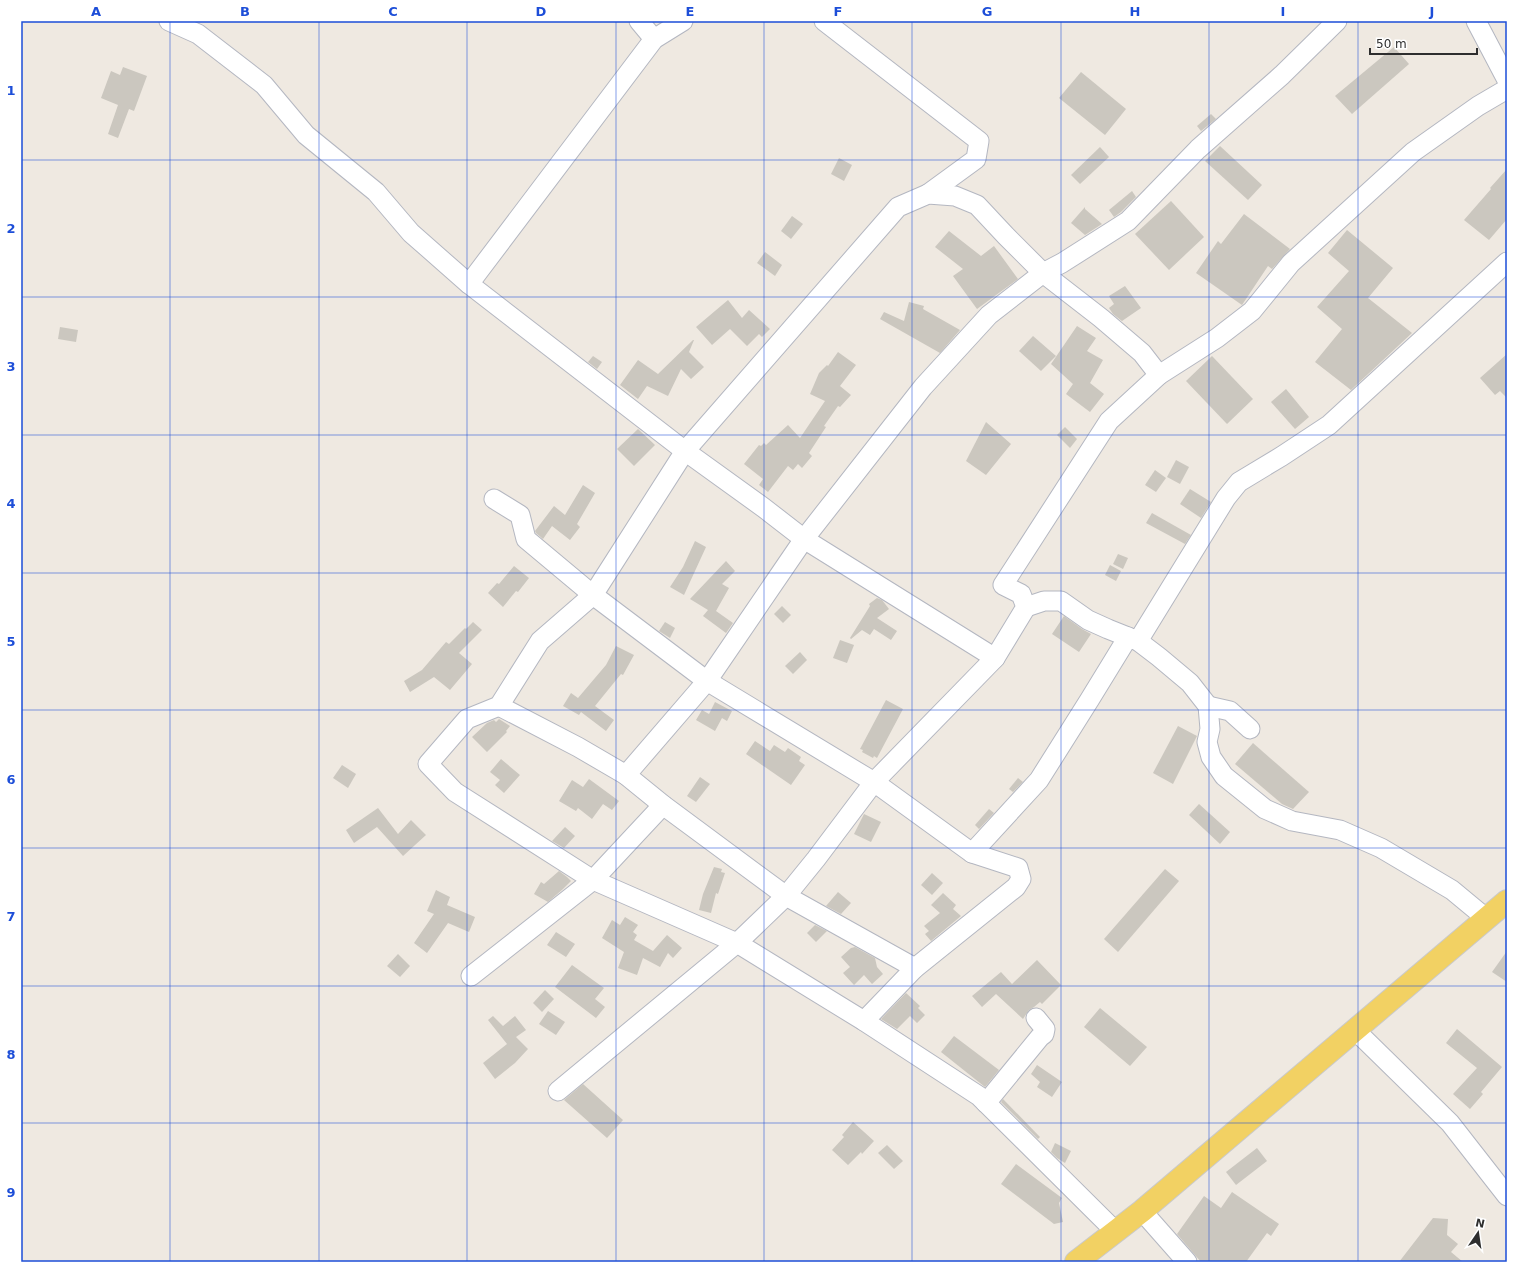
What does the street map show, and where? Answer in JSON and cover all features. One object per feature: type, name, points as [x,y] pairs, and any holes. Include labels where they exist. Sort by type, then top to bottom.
[{"type":"main road","points":[[1076,1262],[1142,1211],[1507,901]]},
{"type":"street","points":[[169,21],[198,34],[264,86],[306,135],[376,192],[411,233],[469,284],[685,451],[804,539],[995,658]]},
{"type":"street","points":[[639,21],[654,39]]},
{"type":"street","points":[[469,284],[654,39],[684,21]]},
{"type":"street","points":[[824,21],[979,141],[976,159],[928,194],[898,207],[685,451],[593,596],[540,641],[499,706],[467,719],[428,764],[455,792],[593,880],[737,943],[864,1021],[979,1096],[1115,1231]]},
{"type":"street","points":[[626,775],[707,681],[804,539],[923,387],[989,315],[1043,273],[1062,263],[1128,221],[1198,149],[1282,76],[1337,21]]},
{"type":"street","points":[[1476,21],[1507,80]]},
{"type":"street","points":[[1486,919],[1452,890],[1381,848],[1340,830],[1292,821],[1265,809],[1224,776],[1210,757],[1207,742],[1210,729],[1208,706],[1190,683],[1159,657],[1133,639],[1088,620],[1061,602],[1024,600],[1003,584],[1109,421],[1159,375],[1217,338],[1252,311],[1291,263],[1413,152],[1478,106],[1507,89]]},
{"type":"street","points":[[928,194],[955,196],[977,205],[1043,273],[1101,318],[1142,353],[1159,375]]},
{"type":"street","points":[[972,853],[1039,780],[1090,699],[1133,639],[1226,498],[1239,482],[1329,425],[1507,262]]},
{"type":"street","points":[[494,499],[520,515],[526,539],[593,596],[707,681],[874,782],[972,853],[1018,868],[1021,879],[1016,887],[915,968],[864,1021]]},
{"type":"street","points":[[558,1091],[737,943],[786,896],[874,782],[995,658],[1024,600]]},
{"type":"street","points":[[499,706],[578,747],[626,775],[663,805],[786,896],[915,968]]},
{"type":"street","points":[[1208,706],[1230,711],[1250,729]]},
{"type":"street","points":[[471,976],[593,880],[663,805]]},
{"type":"street","points":[[986,1103],[1044,1034],[1045,1028],[1036,1018]]},
{"type":"street","points":[[1355,1030],[1450,1123],[1507,1196]]},
{"type":"street","points":[[1142,1211],[1187,1262]]},
{"type":"building","points":[[1394,47],[1409,64],[1352,114],[1335,96]]},
{"type":"building","points":[[123,67],[147,76],[134,111],[129,109],[118,138],[108,134],[118,105],[101,98],[111,71],[120,75]]},
{"type":"building","points":[[1081,72],[1126,109],[1105,135],[1059,98]]},
{"type":"building","points":[[1211,114],[1216,119],[1201,131],[1197,126]]},
{"type":"building","points":[[1220,146],[1262,185],[1248,200],[1205,161]]},
{"type":"building","points":[[1100,147],[1109,157],[1080,184],[1071,175]]},
{"type":"building","points":[[839,158],[852,165],[844,181],[831,174]]},
{"type":"building","points":[[1507,169],[1507,219],[1489,240],[1464,220]]},
{"type":"building","points":[[1132,191],[1136,197],[1114,217],[1109,210]]},
{"type":"building","points":[[1171,201],[1204,237],[1169,270],[1135,234]]},
{"type":"building","points":[[1085,207],[1085,209],[1102,224],[1085,235],[1071,223]]},
{"type":"building","points":[[1244,214],[1290,249],[1272,269],[1268,266],[1242,305],[1196,273],[1218,241],[1221,244]]},
{"type":"building","points":[[792,216],[803,224],[791,239],[781,231]]},
{"type":"building","points":[[1347,230],[1393,268],[1368,298],[1412,333],[1351,390],[1315,362],[1342,329],[1317,307],[1349,271],[1328,253]]},
{"type":"building","points":[[949,231],[981,256],[994,246],[1018,279],[977,309],[953,276],[963,269],[935,247]]},
{"type":"building","points":[[765,252],[782,265],[775,276],[757,263]]},
{"type":"building","points":[[1125,286],[1141,308],[1122,321],[1113,314],[1109,308],[1114,304],[1109,296]]},
{"type":"building","points":[[728,300],[742,318],[749,310],[770,329],[762,337],[759,334],[747,346],[730,329],[712,345],[696,327]]},
{"type":"building","points":[[909,302],[924,306],[923,309],[960,330],[940,353],[880,319],[884,312],[904,321]]},
{"type":"building","points":[[1077,326],[1096,338],[1087,351],[1103,360],[1090,383],[1104,394],[1090,412],[1066,394],[1073,384],[1051,364]]},
{"type":"building","points":[[60,327],[78,330],[76,342],[58,339]]},
{"type":"building","points":[[1033,336],[1056,356],[1041,371],[1019,351]]},
{"type":"building","points":[[693,340],[689,352],[704,367],[691,379],[681,369],[668,396],[647,386],[638,399],[620,385],[638,360],[658,374]]},
{"type":"building","points":[[838,352],[856,365],[840,386],[851,395],[840,407],[838,406],[824,426],[826,427],[809,453],[812,456],[802,468],[798,464],[793,470],[788,466],[768,492],[759,485],[763,479],[744,464],[759,445],[761,446],[764,443],[766,445],[788,425],[800,438],[825,401],[810,394],[819,373],[827,365],[828,366]]},
{"type":"building","points":[[1507,354],[1507,398],[1500,391],[1495,395],[1480,378]]},
{"type":"building","points":[[593,356],[602,362],[597,369],[588,362]]},
{"type":"building","points":[[1212,356],[1253,399],[1227,424],[1186,381]]},
{"type":"building","points":[[1286,389],[1309,417],[1295,429],[1271,402]]},
{"type":"building","points":[[986,422],[1011,444],[986,475],[966,461]]},
{"type":"building","points":[[1065,427],[1077,439],[1070,448],[1057,435]]},
{"type":"building","points":[[638,429],[655,445],[634,466],[617,449]]},
{"type":"building","points":[[1176,460],[1189,467],[1180,484],[1167,477]]},
{"type":"building","points":[[1155,470],[1166,478],[1156,492],[1145,485]]},
{"type":"building","points":[[583,485],[595,493],[577,524],[580,527],[570,540],[552,526],[543,539],[535,531],[554,506],[565,515]]},
{"type":"building","points":[[1190,489],[1211,502],[1201,518],[1180,504]]},
{"type":"building","points":[[1152,513],[1191,535],[1185,544],[1146,523]]},
{"type":"building","points":[[695,541],[706,547],[684,595],[670,587],[683,567]]},
{"type":"building","points":[[1118,554],[1128,558],[1123,569],[1113,564]]},
{"type":"building","points":[[726,561],[735,571],[722,584],[729,588],[716,611],[733,623],[726,633],[703,616],[708,610],[690,599]]},
{"type":"building","points":[[1110,565],[1121,571],[1116,581],[1105,575]]},
{"type":"building","points":[[514,566],[529,578],[503,607],[488,593],[497,583],[499,584]]},
{"type":"building","points":[[877,598],[882,600],[889,609],[877,618],[897,631],[891,640],[874,629],[870,635],[862,630],[851,639],[850,638],[870,606],[869,604]]},
{"type":"building","points":[[782,606],[791,615],[783,623],[774,614]]},
{"type":"building","points":[[1064,616],[1091,634],[1079,652],[1052,634]]},
{"type":"building","points":[[473,622],[482,630],[459,653],[472,664],[450,690],[434,677],[410,692],[404,681],[422,670],[446,642],[449,644]]},
{"type":"building","points":[[665,622],[675,628],[670,638],[659,631]]},
{"type":"building","points":[[840,640],[854,645],[847,663],[833,658]]},
{"type":"building","points":[[616,646],[634,655],[623,675],[621,674],[595,706],[614,720],[606,731],[581,712],[579,715],[563,706],[571,693],[578,698],[606,665]]},
{"type":"building","points":[[800,652],[807,660],[793,674],[785,666]]},
{"type":"building","points":[[886,700],[903,709],[877,758],[874,756],[873,758],[862,752],[863,750],[860,749]]},
{"type":"building","points":[[715,702],[732,711],[727,721],[722,718],[715,731],[696,720],[702,710],[709,714]]},
{"type":"building","points":[[499,719],[510,726],[506,731],[507,732],[487,752],[472,737],[487,723],[494,720],[496,722]]},
{"type":"building","points":[[1178,726],[1197,736],[1173,784],[1153,773]]},
{"type":"building","points":[[755,741],[770,751],[774,745],[785,752],[788,748],[801,757],[799,761],[805,765],[791,785],[746,754]]},
{"type":"building","points":[[1253,743],[1309,792],[1293,809],[1282,804],[1235,764]]},
{"type":"building","points":[[501,759],[520,775],[504,793],[495,785],[500,780],[490,772]]},
{"type":"building","points":[[342,765],[356,774],[348,788],[333,778]]},
{"type":"building","points":[[700,777],[710,784],[696,802],[687,796]]},
{"type":"building","points":[[1018,778],[1023,782],[1013,792],[1009,789]]},
{"type":"building","points":[[589,779],[619,801],[612,810],[603,804],[592,819],[578,808],[576,811],[559,801],[572,780],[583,787]]},
{"type":"building","points":[[1199,804],[1230,832],[1220,844],[1189,815]]},
{"type":"building","points":[[378,808],[398,834],[411,820],[426,835],[403,856],[377,827],[354,843],[346,830]]},
{"type":"building","points":[[989,809],[994,813],[979,829],[975,825]]},
{"type":"building","points":[[864,814],[881,822],[871,842],[854,834]]},
{"type":"building","points":[[565,827],[575,836],[564,848],[552,841]]},
{"type":"building","points":[[714,867],[722,869],[721,872],[725,873],[718,894],[716,893],[711,913],[699,910],[703,894]]},
{"type":"building","points":[[1165,869],[1179,881],[1118,952],[1104,939]]},
{"type":"building","points":[[559,871],[571,881],[563,889],[548,902],[534,894],[541,882],[544,884]]},
{"type":"building","points":[[932,873],[943,883],[932,895],[921,885]]},
{"type":"building","points":[[436,890],[450,897],[447,905],[475,917],[469,932],[448,923],[427,953],[414,943],[434,914],[427,911]]},
{"type":"building","points":[[838,892],[851,903],[841,914],[826,906]]},
{"type":"building","points":[[943,893],[956,905],[953,909],[961,916],[931,941],[925,934],[929,931],[924,926],[940,913],[931,905]]},
{"type":"building","points":[[625,917],[638,925],[633,932],[637,935],[634,940],[653,951],[667,935],[682,948],[673,958],[668,953],[660,967],[643,958],[637,975],[618,968],[624,952],[602,938],[612,920],[620,925]]},
{"type":"building","points":[[815,925],[827,931],[816,942],[807,933]]},
{"type":"building","points":[[556,932],[575,944],[566,957],[547,945]]},
{"type":"building","points":[[855,947],[875,958],[877,967],[883,974],[872,984],[864,975],[854,985],[843,973],[850,967],[841,957],[851,948]]},
{"type":"building","points":[[1507,951],[1507,982],[1492,972]]},
{"type":"building","points":[[398,954],[410,966],[400,977],[387,966]]},
{"type":"building","points":[[1037,960],[1061,985],[1042,1004],[1040,1002],[1029,1010],[1023,1019],[996,994],[982,1007],[972,996],[1001,972],[1012,984]]},
{"type":"building","points":[[572,965],[604,988],[595,999],[605,1007],[596,1018],[555,987]]},
{"type":"building","points":[[545,990],[554,999],[542,1012],[533,1003]]},
{"type":"building","points":[[906,993],[920,1006],[918,1008],[925,1015],[917,1023],[910,1016],[897,1029],[881,1019]]},
{"type":"building","points":[[1100,1008],[1147,1047],[1130,1066],[1084,1027]]},
{"type":"building","points":[[548,1011],[565,1022],[556,1035],[539,1024]]},
{"type":"building","points":[[493,1016],[503,1026],[515,1016],[526,1030],[516,1037],[528,1049],[515,1063],[495,1079],[483,1063],[507,1044],[488,1020]]},
{"type":"building","points":[[1457,1029],[1502,1067],[1481,1092],[1483,1094],[1470,1109],[1453,1094],[1477,1068],[1446,1043]]},
{"type":"building","points":[[954,1036],[999,1070],[985,1087],[941,1052]]},
{"type":"building","points":[[1037,1065],[1062,1082],[1052,1097],[1037,1087],[1040,1082],[1031,1074]]},
{"type":"building","points":[[583,1084],[623,1120],[607,1138],[564,1100]]},
{"type":"building","points":[[1003,1099],[1040,1137],[1038,1139],[1001,1102]]},
{"type":"building","points":[[853,1122],[874,1141],[862,1154],[861,1152],[848,1165],[832,1150],[844,1137],[842,1135]]},
{"type":"building","points":[[1055,1143],[1071,1151],[1065,1163],[1051,1152]]},
{"type":"building","points":[[887,1145],[903,1161],[894,1169],[878,1153]]},
{"type":"building","points":[[1257,1148],[1267,1161],[1236,1185],[1226,1172]]},
{"type":"building","points":[[1016,1164],[1062,1198],[1059,1203],[1063,1222],[1054,1224],[1001,1184]]},
{"type":"building","points":[[1232,1192],[1279,1224],[1271,1236],[1267,1233],[1246,1262],[1201,1262],[1177,1234],[1204,1196],[1221,1208]]},
{"type":"building","points":[[1433,1218],[1448,1219],[1447,1235],[1458,1244],[1451,1252],[1463,1262],[1399,1262]]}]
